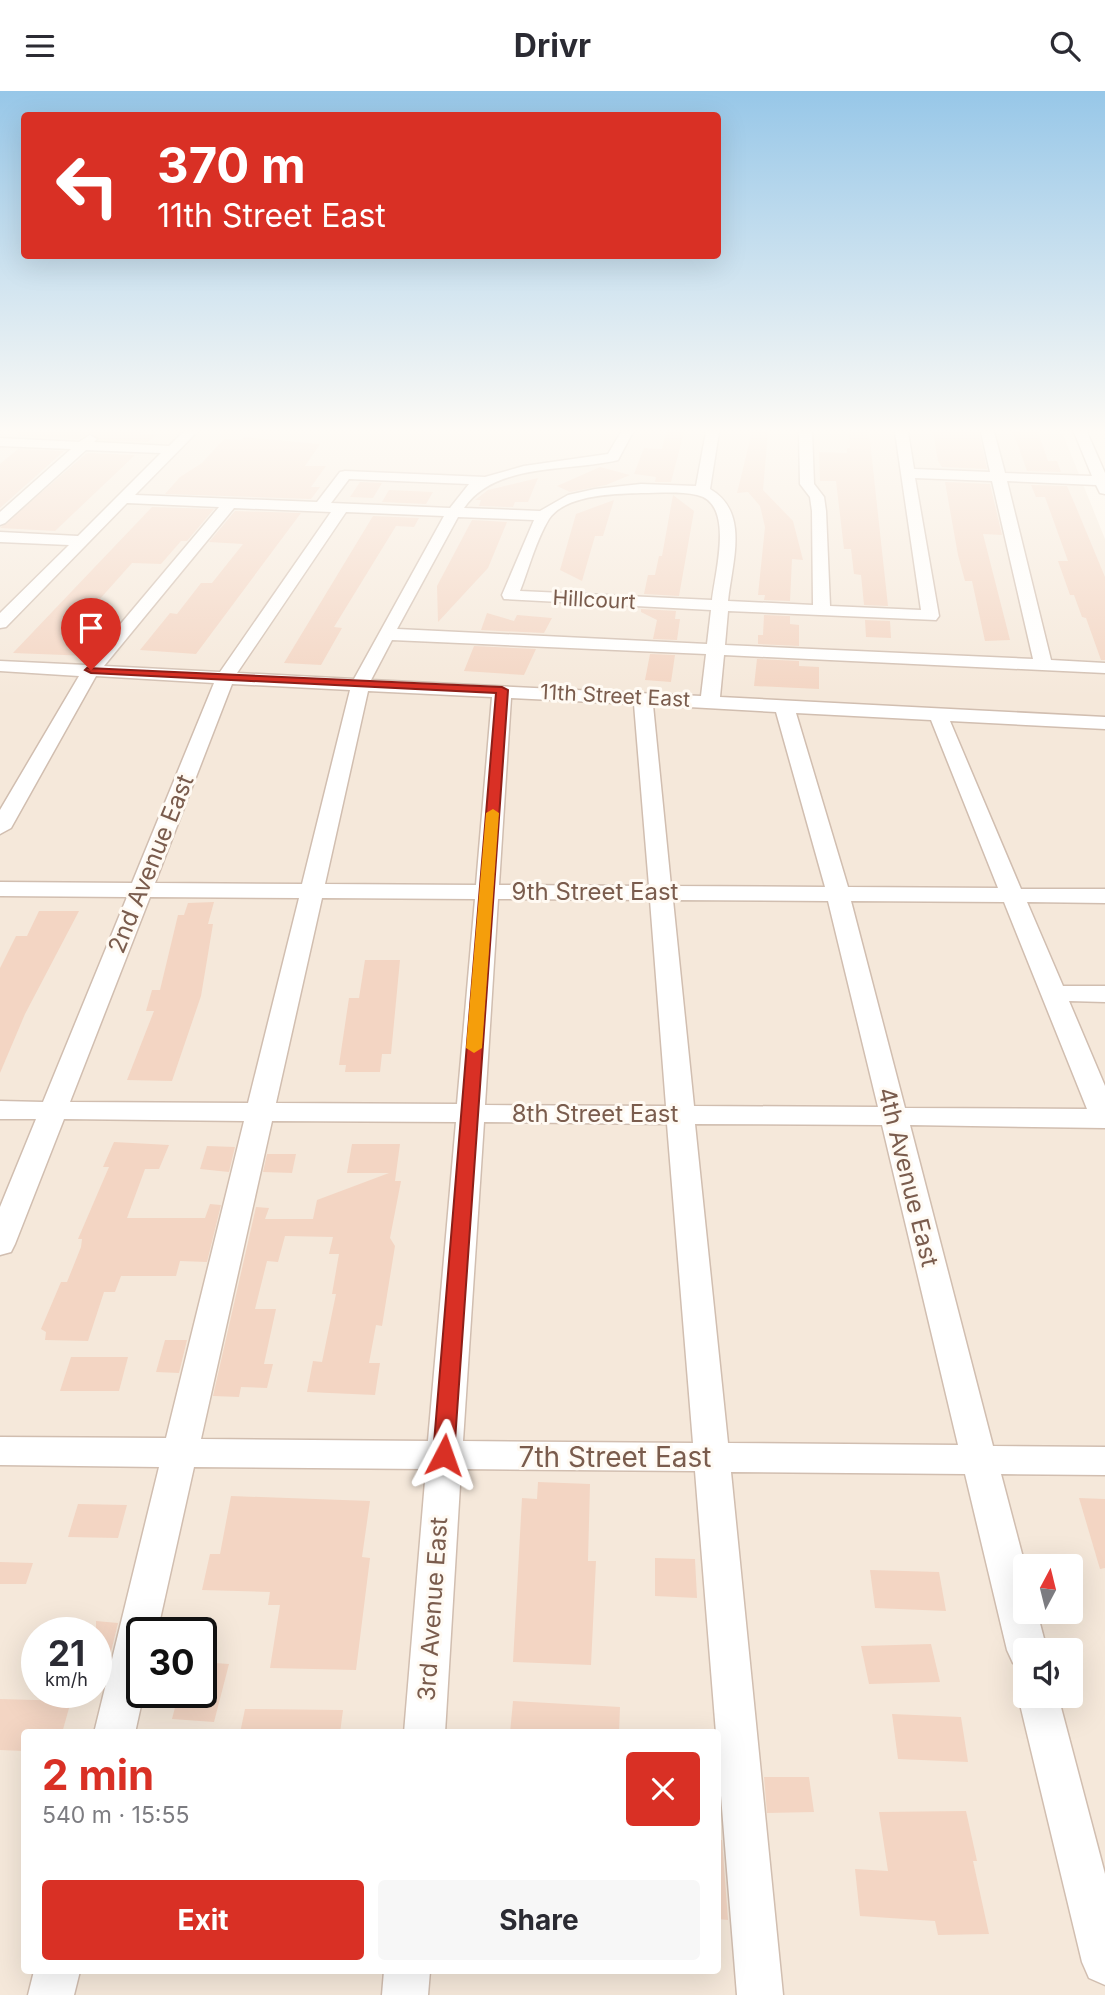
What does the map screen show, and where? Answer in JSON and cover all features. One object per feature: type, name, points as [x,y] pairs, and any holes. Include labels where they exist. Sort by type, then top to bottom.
[{"type":"street","points":[[0,623],[104,521]]},
{"type":"street","points":[[0,828],[91,670],[215,521]]},
{"type":"street","name":"2nd Avenue East","points":[[0,1244],[226,676],[322,521]]},
{"type":"street","points":[[115,1729],[361,683],[450,521]]},
{"type":"street","name":"Hillcourt","points":[[541,521],[510,595],[930,616]]},
{"type":"street","points":[[710,701],[726,521]]},
{"type":"street","points":[[819,521],[822,611]]},
{"type":"street","points":[[915,521],[930,616]]},
{"type":"street","points":[[1009,521],[1043,665]]},
{"type":"street","points":[[0,537],[85,541]]},
{"type":"street","points":[[386,634],[1105,668]]},
{"type":"street","name":"11th Street East","points":[[0,666],[1105,723]]},
{"type":"street","name":"3rd Avenue East","points":[[424,1729],[502,690]]},
{"type":"street","points":[[643,698],[663,893],[760,1995]]},
{"type":"street","name":"4th Avenue East","points":[[784,705],[838,894],[1024,1638]]},
{"type":"street","points":[[938,714],[1105,1118]]},
{"type":"street","name":"9th Street East","points":[[0,888],[1105,896]]},
{"type":"street","points":[[1052,993],[1105,994]]},
{"type":"street","name":"8th Street East","points":[[0,1110],[1105,1118]]},
{"type":"street","name":"7th Street East","points":[[0,1451],[1105,1461]]},
{"type":"street","points":[[1041,1708],[1105,1962]]},
{"type":"street","points":[[51,1995],[56,1974]]},
{"type":"street","points":[[405,1995],[407,1974]]},
{"type":"shaded area","points":[[0,521],[1098,521],[1105,539],[1105,1995],[0,1995]]},
{"type":"building","points":[[8,521],[66,521],[55,531],[0,528]]},
{"type":"building","points":[[139,521],[204,521],[187,541],[181,541],[161,564],[132,563],[73,629],[111,631],[90,656],[13,653]]},
{"type":"building","points":[[227,521],[295,521],[196,654],[140,650],[170,613],[177,614],[201,583],[212,583],[243,544],[209,542]]},
{"type":"building","points":[[370,521],[417,521],[414,527],[396,526],[334,627],[342,628],[321,665],[284,663]]},
{"type":"building","points":[[472,521],[507,522],[488,568],[438,622],[437,586]]},
{"type":"building","points":[[574,521],[608,521],[603,536],[595,536],[582,581],[560,570]]},
{"type":"building","points":[[668,521],[692,521],[679,596],[644,594],[648,575],[655,575],[659,556],[662,556]]},
{"type":"building","points":[[764,521],[793,521],[803,560],[792,559],[790,601],[764,600],[765,595],[758,595]]},
{"type":"building","points":[[841,521],[879,521],[888,606],[864,605],[861,575],[854,574],[851,549],[844,549]]},
{"type":"building","points":[[952,521],[999,521],[1002,535],[983,534],[1010,640],[985,641],[972,581],[965,581]]},
{"type":"building","points":[[1054,521],[1082,521],[1105,577],[1105,660],[1101,660],[1086,618],[1082,617],[1074,595],[1070,595],[1058,561],[1068,561]]},
{"type":"building","points":[[641,609],[676,611],[675,619],[680,619],[677,640],[653,639],[657,620],[641,612]]},
{"type":"building","points":[[487,613],[514,621],[517,615],[552,618],[544,633],[481,630]]},
{"type":"building","points":[[764,615],[790,616],[790,624],[799,625],[799,646],[758,644],[758,635],[763,635]]},
{"type":"building","points":[[865,620],[890,621],[891,638],[866,637]]},
{"type":"building","points":[[474,646],[536,649],[524,675],[464,671]]},
{"type":"building","points":[[650,654],[675,655],[671,682],[645,680]]},
{"type":"building","points":[[757,659],[799,661],[799,666],[819,667],[819,689],[754,686]]},
{"type":"building","points":[[214,902],[208,924],[213,924],[201,996],[172,1081],[127,1080],[154,1011],[146,1011],[152,990],[160,990],[178,915],[184,915],[188,903]]},
{"type":"building","points":[[39,911],[79,911],[25,1014],[0,1073],[0,968],[16,936],[27,936]]},
{"type":"building","points":[[365,960],[400,960],[391,1054],[382,1054],[380,1072],[345,1072],[346,1065],[339,1065],[349,998],[359,998]]},
{"type":"building","points":[[114,1142],[169,1145],[159,1169],[145,1169],[127,1218],[205,1218],[210,1204],[221,1205],[207,1262],[180,1261],[176,1276],[121,1276],[115,1292],[104,1292],[88,1341],[45,1340],[46,1332],[41,1329],[61,1282],[67,1282],[81,1247],[82,1239],[78,1239],[109,1167],[103,1167]]},
{"type":"building","points":[[352,1144],[400,1144],[395,1181],[401,1181],[390,1238],[395,1246],[382,1326],[376,1325],[369,1363],[380,1363],[375,1395],[307,1392],[313,1361],[322,1362],[336,1294],[332,1294],[339,1254],[329,1254],[333,1237],[285,1236],[278,1262],[267,1261],[255,1309],[276,1309],[264,1364],[273,1364],[267,1388],[241,1387],[239,1397],[213,1396],[256,1207],[269,1208],[265,1219],[313,1219],[317,1200],[389,1173],[347,1173]]},
{"type":"building","points":[[207,1146],[235,1147],[229,1172],[200,1169]]},
{"type":"building","points":[[267,1154],[296,1154],[292,1173],[263,1172]]},
{"type":"building","points":[[165,1340],[187,1340],[179,1373],[156,1372]]},
{"type":"building","points":[[71,1357],[128,1357],[119,1391],[60,1391]]},
{"type":"building","points":[[538,1482],[590,1484],[588,1561],[596,1561],[591,1665],[513,1662],[522,1498],[537,1499]]},
{"type":"building","points":[[231,1496],[370,1501],[362,1557],[370,1558],[356,1670],[270,1668],[280,1605],[268,1605],[270,1592],[202,1590],[210,1554],[220,1554]]},
{"type":"building","points":[[1079,1498],[1105,1499],[1105,1568],[1100,1569]]},
{"type":"building","points":[[78,1504],[127,1505],[118,1538],[68,1537]]},
{"type":"building","points":[[655,1558],[695,1559],[697,1598],[655,1596]]},
{"type":"building","points":[[0,1562],[33,1563],[26,1584],[0,1584]]},
{"type":"building","points":[[870,1570],[939,1572],[946,1611],[875,1608]]},
{"type":"building","points":[[112,1622],[118,1623],[112,1648]]},
{"type":"building","points":[[931,1644],[940,1682],[869,1684],[861,1646]]},
{"type":"building","points":[[217,1663],[229,1664],[214,1722],[172,1719],[175,1708],[217,1708]]},
{"type":"building","points":[[0,1699],[21,1700],[21,1708],[69,1708],[63,1729],[21,1729],[21,1751],[0,1750]]},
{"type":"building","points":[[513,1701],[620,1707],[619,1729],[510,1729]]},
{"type":"building","points":[[245,1709],[343,1710],[341,1729],[241,1729]]},
{"type":"building","points":[[892,1714],[961,1717],[968,1762],[898,1759]]},
{"type":"building","points":[[764,1777],[809,1777],[814,1812],[767,1813]]},
{"type":"building","points":[[966,1811],[977,1861],[973,1861],[989,1934],[938,1935],[935,1921],[860,1916],[855,1869],[888,1871],[879,1812]]},
{"type":"building","points":[[721,1840],[722,1840],[728,1920],[721,1919]]},
{"type":"slow traffic","points":[[474,1048],[493,813]]},
{"type":"route","points":[[91,670],[502,690],[444,1455]]}]
